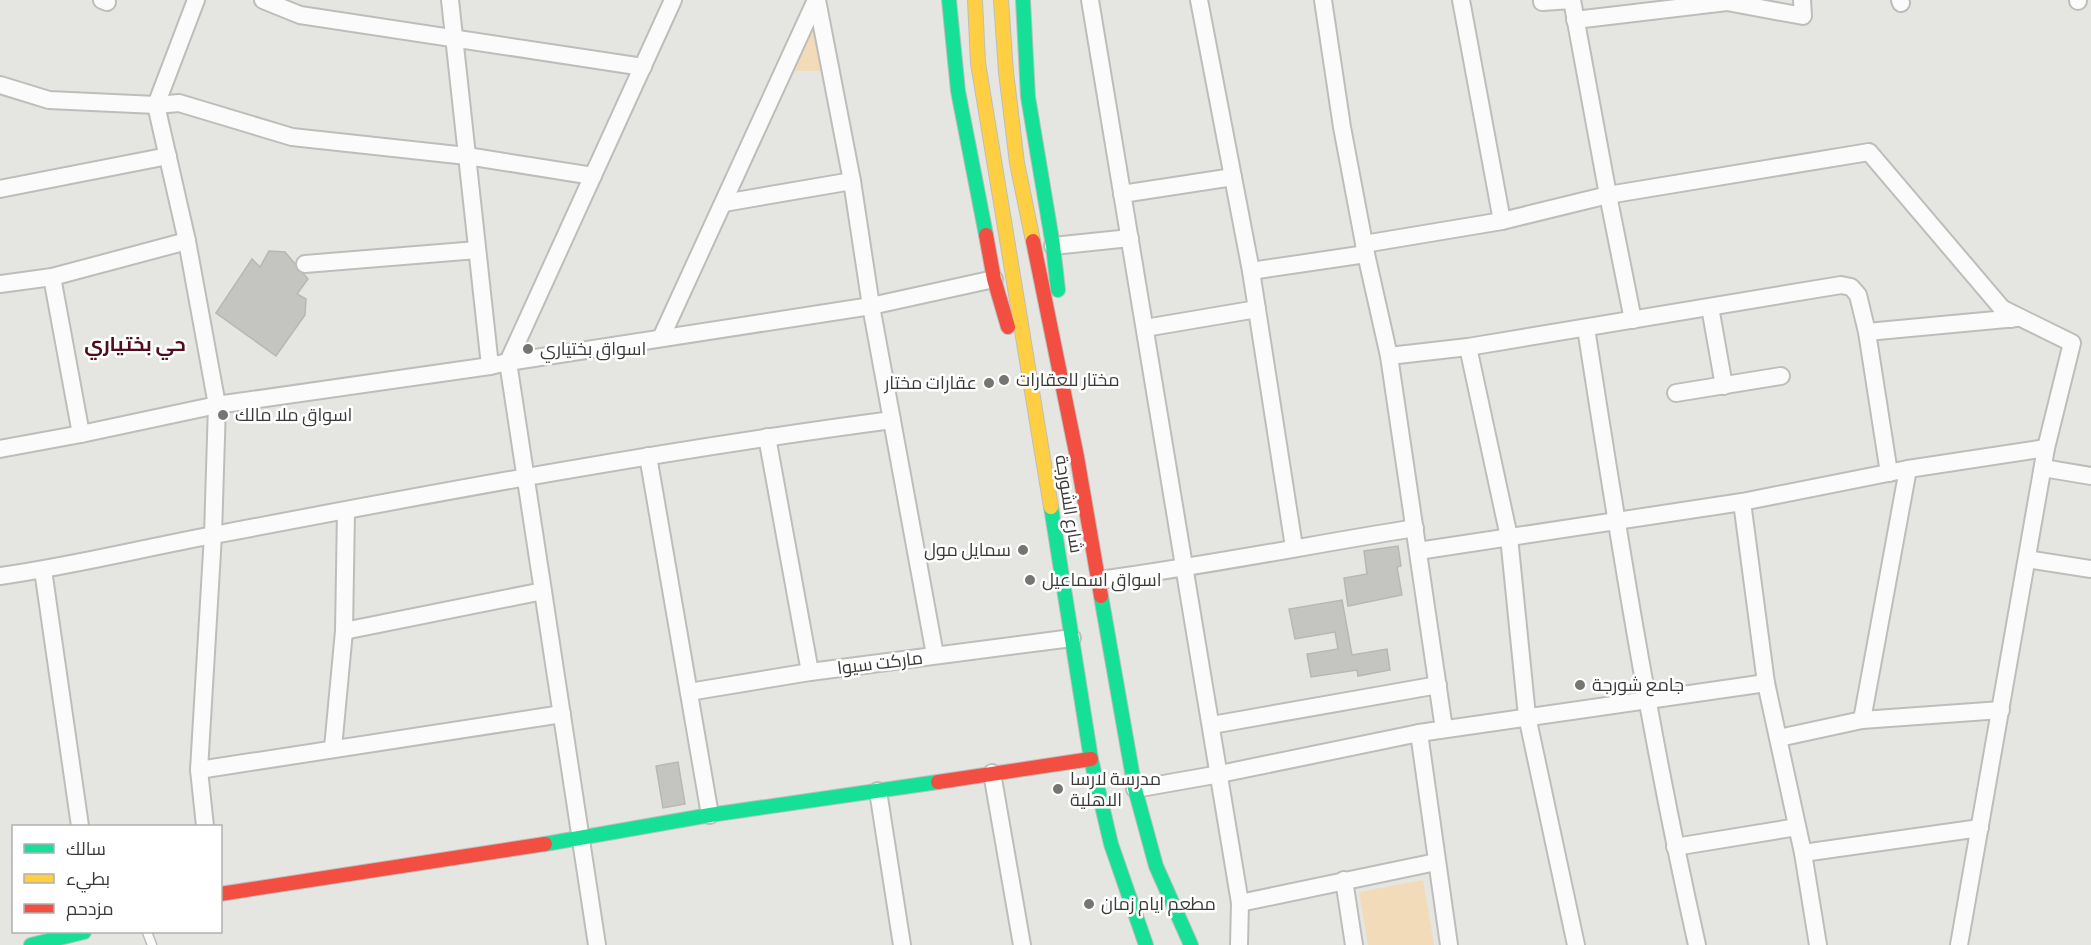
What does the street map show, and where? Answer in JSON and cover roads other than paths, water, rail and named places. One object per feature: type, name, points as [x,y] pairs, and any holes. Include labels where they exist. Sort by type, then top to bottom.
[{"type":"main road","points":[[950,0],[958,90],[994,279],[1041,444]]},
{"type":"main road","name":"شارع الشورجة","points":[[975,0],[978,63],[1041,444],[1081,649],[1091,759],[1111,844],[1146,945]]},
{"type":"main road","points":[[1001,0],[1006,72],[1017,163],[1077,458],[1136,789],[1156,866],[1191,945]]},
{"type":"main road","points":[[1023,0],[1028,97],[1053,246],[1077,458]]},
{"type":"main road","points":[[1081,649],[1111,648]]},
{"type":"main road","points":[[222,894],[581,839],[710,815],[1091,759]]},
{"type":"main road","points":[[31,945],[80,933]]},
{"type":"street","points":[[196,0],[156,105],[188,241],[217,405],[213,535],[199,771],[206,825]]},
{"type":"street","points":[[262,0],[300,15],[643,67]]},
{"type":"street","points":[[450,0],[490,366]]},
{"type":"street","points":[[597,945],[508,362],[673,0]]},
{"type":"street","points":[[816,0],[852,181],[871,306],[935,655]]},
{"type":"street","points":[[661,338],[816,0]]},
{"type":"street","points":[[1090,0],[1220,774],[1240,903],[1239,945]]},
{"type":"street","points":[[1199,0],[1251,271],[1294,547]]},
{"type":"street","points":[[1323,0],[1342,127],[1365,249],[1389,356],[1444,729]]},
{"type":"street","points":[[1461,0],[1502,221]]},
{"type":"street","points":[[1542,0],[1542,3],[1572,0],[1633,320]]},
{"type":"street","points":[[1575,20],[1640,6],[1727,1],[1803,16],[1802,0]]},
{"type":"street","points":[[0,85],[49,100],[156,105],[179,103],[292,137],[467,156],[593,176]]},
{"type":"street","points":[[1251,271],[1502,221],[1608,195],[1869,152],[2011,315],[2072,343],[2046,448],[1959,945]]},
{"type":"street","points":[[0,189],[168,156]]},
{"type":"street","points":[[1122,194],[1233,177]]},
{"type":"street","points":[[724,203],[852,181]]},
{"type":"street","points":[[1053,246],[1130,238]]},
{"type":"street","points":[[0,284],[52,277],[188,241]]},
{"type":"street","points":[[305,264],[477,250]]},
{"type":"street","points":[[52,277],[81,434]]},
{"type":"street","points":[[0,449],[217,405],[490,366],[871,306],[994,279]]},
{"type":"street","points":[[1389,356],[1468,347],[1841,285],[1851,287],[1858,296],[1867,332],[1889,472]]},
{"type":"street","points":[[1710,307],[1724,386]]},
{"type":"street","points":[[1145,328],[1257,309]]},
{"type":"street","points":[[1867,332],[2011,315]]},
{"type":"street","points":[[1587,328],[1616,520],[1675,847],[1697,945]]},
{"type":"street","points":[[1468,347],[1509,537],[1527,716],[1576,945]]},
{"type":"street","points":[[1676,393],[1781,376]]},
{"type":"street","points":[[0,576],[43,570],[213,535],[526,477],[767,436],[892,420]]},
{"type":"street","points":[[767,436],[810,672]]},
{"type":"street","points":[[1418,551],[1742,502],[1889,472],[2046,448]]},
{"type":"street","points":[[648,456],[710,815]]},
{"type":"street","points":[[2043,468],[2091,476]]},
{"type":"street","points":[[1862,720],[1908,469]]},
{"type":"street","points":[[1742,502],[1766,683],[1803,853],[1818,945]]},
{"type":"street","points":[[333,748],[344,631],[346,511]]},
{"type":"street","points":[[1099,580],[1185,568],[1294,547],[1414,528]]},
{"type":"street","points":[[2027,559],[2091,569]]},
{"type":"street","points":[[43,570],[80,825]]},
{"type":"street","points":[[344,631],[543,591]]},
{"type":"street","name":"مارکت سیوا","points":[[689,692],[935,655],[1081,649]]},
{"type":"street","points":[[1136,789],[1419,733],[1766,683]]},
{"type":"street","points":[[1212,725],[1438,685]]},
{"type":"street","points":[[1779,738],[1862,720],[2001,710]]},
{"type":"street","points":[[199,771],[333,748],[562,714]]},
{"type":"street","points":[[1419,733],[1449,945]]},
{"type":"street","points":[[992,773],[1022,945]]},
{"type":"street","points":[[878,791],[902,945]]},
{"type":"street","points":[[1675,847],[1797,827]]},
{"type":"street","points":[[1803,853],[1980,828]]},
{"type":"street","points":[[1240,903],[1436,862]]},
{"type":"street","points":[[1344,880],[1354,945]]},
{"type":"place","name":"اسواق بختياري","points":[[528,349]]},
{"type":"place","name":"مختار للعقارات","points":[[1004,380]]},
{"type":"place","name":"عقارات مختار","points":[[989,383]]},
{"type":"place","name":"اسواق ملا مالك","points":[[223,415]]},
{"type":"place","name":"سمايل مول","points":[[1023,550]]},
{"type":"place","name":"اسواق اسماعيل","points":[[1030,580]]},
{"type":"place","name":"جامع شورجة","points":[[1580,685]]},
{"type":"place","name":"مدرسة لارسا الاهلية","points":[[1058,789]]},
{"type":"place","name":"مطعم ايام زمان","points":[[1089,904]]},
{"type":"district","name":"حي بختياري","points":[[135,344]]}]
